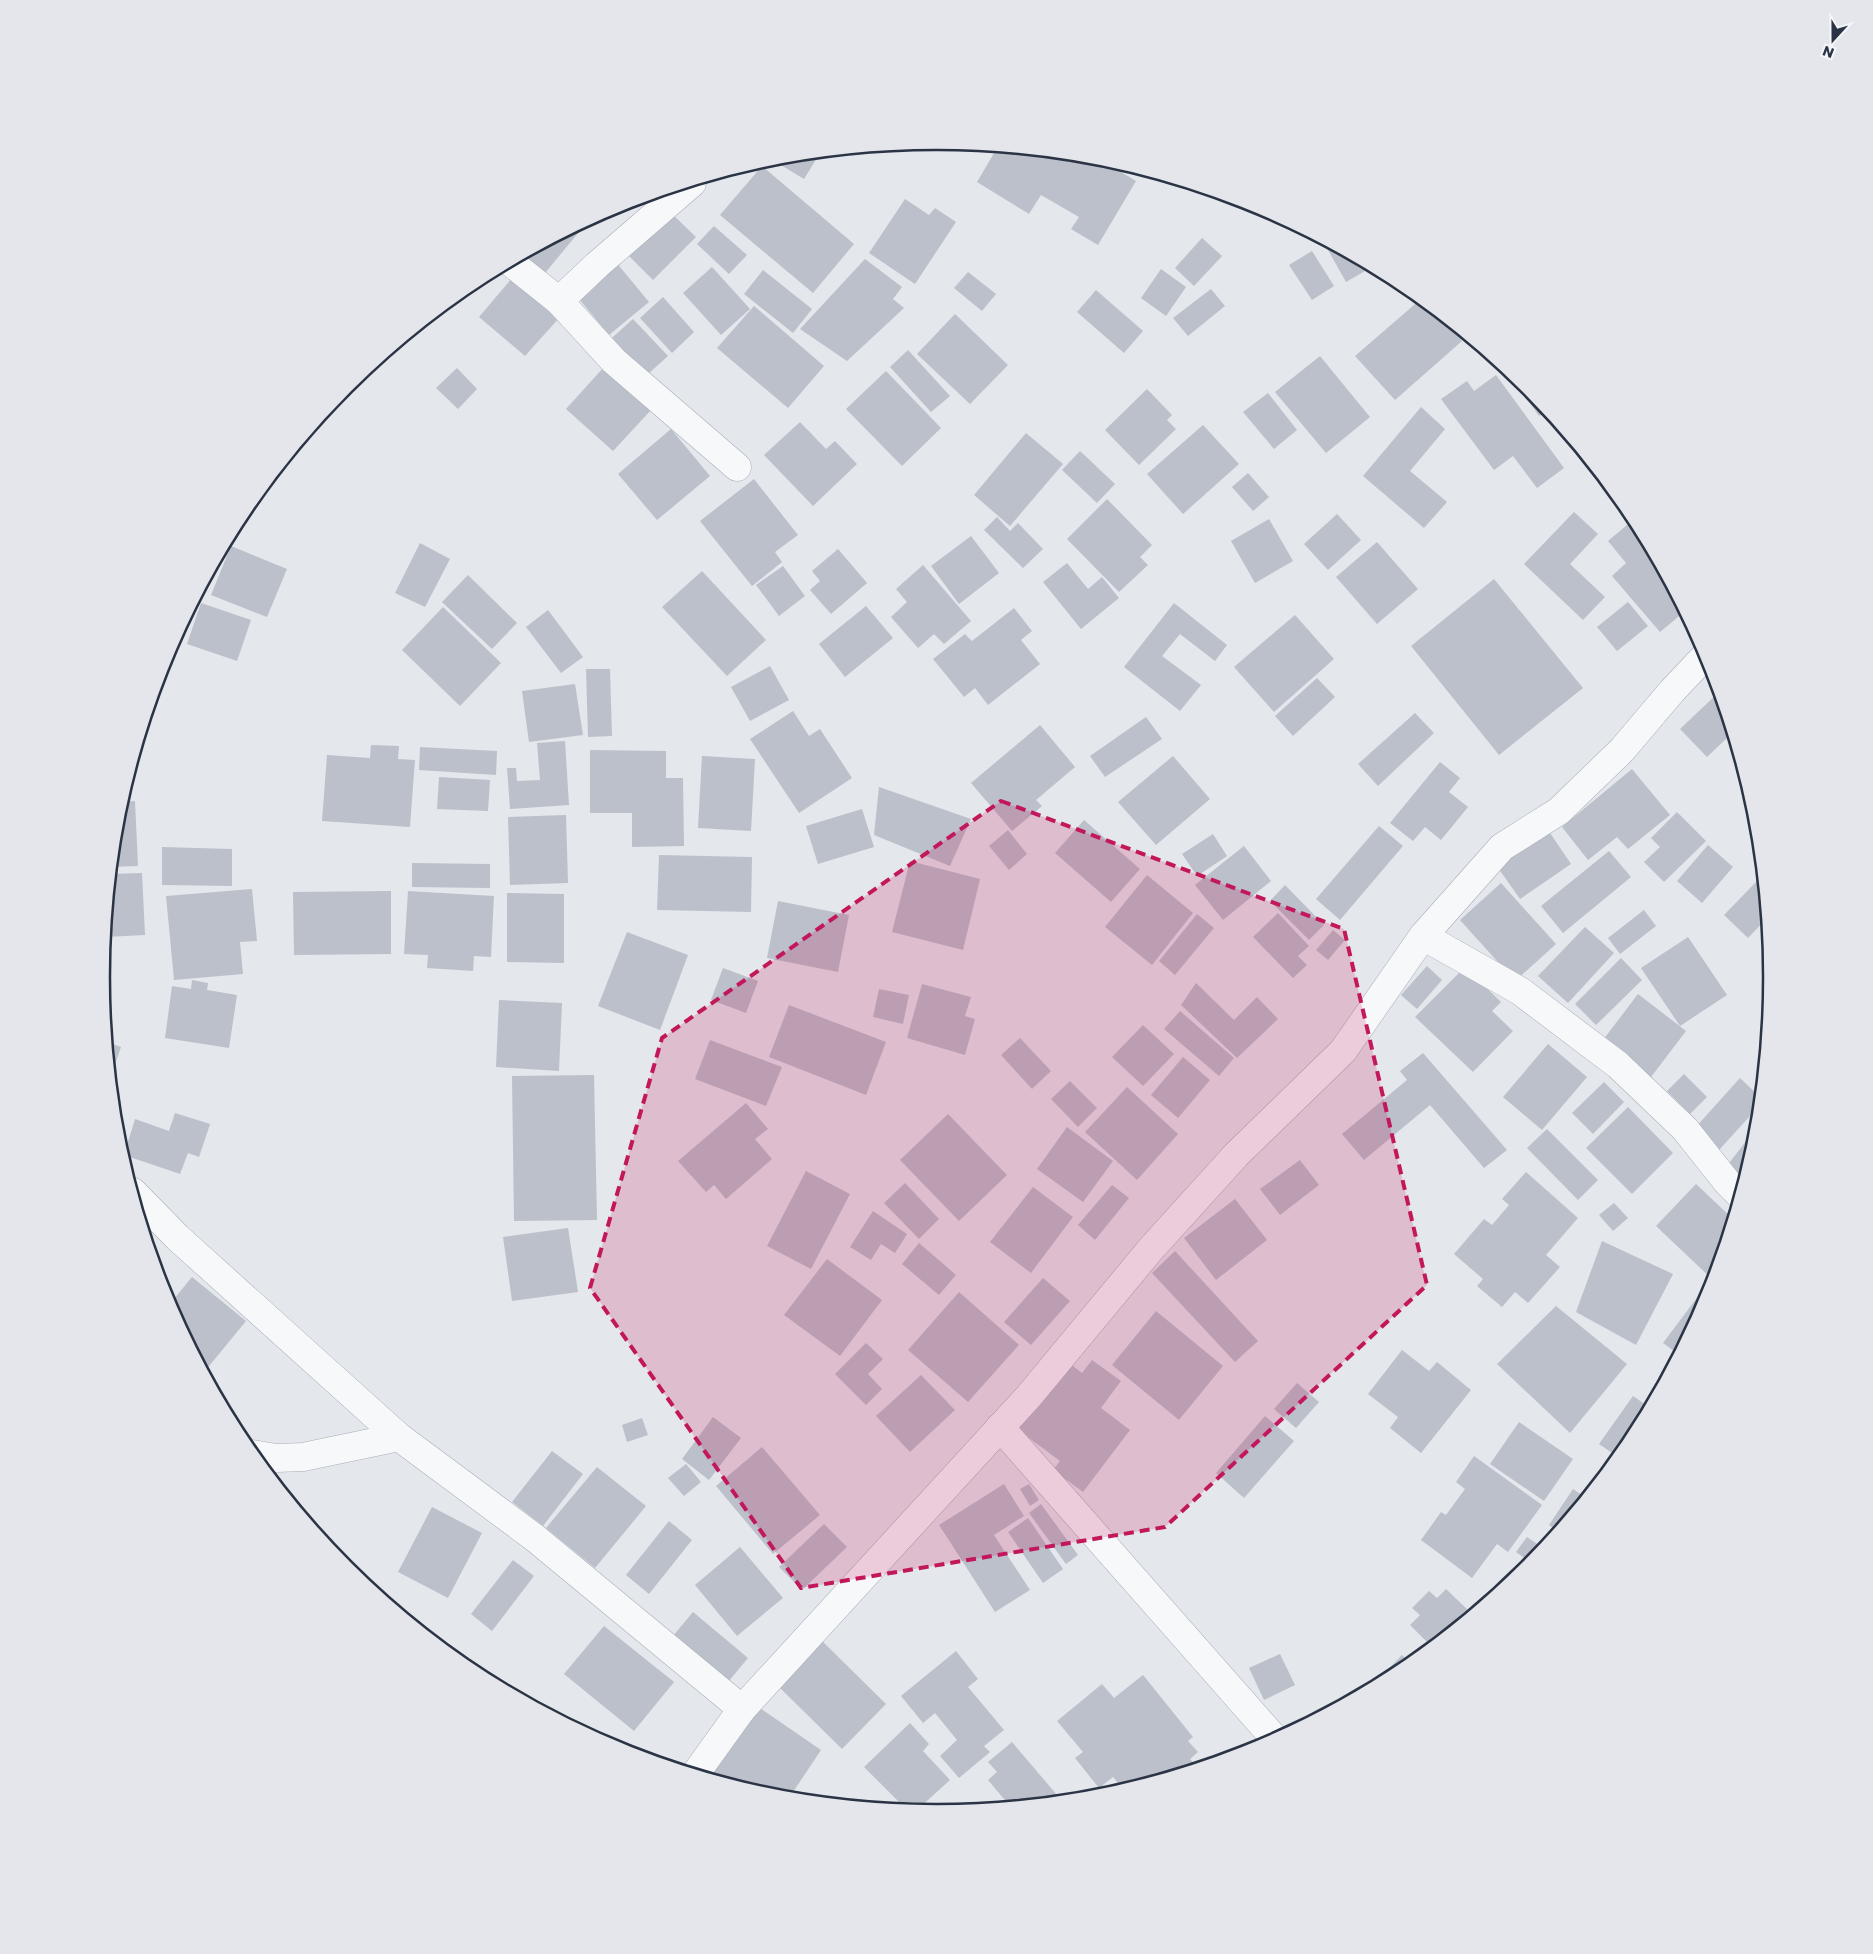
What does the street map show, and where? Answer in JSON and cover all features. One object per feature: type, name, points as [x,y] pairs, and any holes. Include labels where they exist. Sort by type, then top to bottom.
[{"type":"street","points":[[559,301],[597,265],[683,190]]},
{"type":"street","points":[[515,266],[559,301],[614,361],[737,467]]},
{"type":"street","points":[[699,1768],[742,1709],[1054,1367],[1164,1235],[1236,1155],[1342,1051],[1423,936],[1502,847],[1559,812],[1622,750],[1700,661]]},
{"type":"street","points":[[1423,936],[1520,990],[1618,1065],[1685,1129],[1735,1190]]},
{"type":"street","points":[[141,1200],[178,1238],[399,1437],[535,1538],[742,1709]]},
{"type":"street","points":[[1000,1427],[1270,1733]]},
{"type":"street","points":[[263,1456],[276,1458],[303,1457],[399,1437]]},
{"type":"highlighted area","points":[[1001,801],[1344,929],[1427,1285],[1165,1527],[801,1588],[590,1288],[662,1038]]},
{"type":"building","points":[[994,152],[1098,166],[1121,172],[1136,181],[1098,245],[1071,229],[1079,217],[1041,195],[1029,214],[977,182]]},
{"type":"building","points":[[816,160],[804,179],[781,165]]},
{"type":"building","points":[[765,169],[854,244],[813,293],[720,215],[758,170]]},
{"type":"building","points":[[905,199],[929,215],[935,208],[956,222],[915,284],[869,253]]},
{"type":"building","points":[[672,214],[696,237],[653,280],[629,256]]},
{"type":"building","points":[[714,226],[747,255],[729,274],[697,244]]},
{"type":"building","points":[[579,232],[545,273],[527,259]]},
{"type":"building","points":[[1202,238],[1222,256],[1194,286],[1175,268]]},
{"type":"building","points":[[1328,249],[1365,271],[1346,282]]},
{"type":"building","points":[[1312,251],[1334,286],[1312,300],[1289,265]]},
{"type":"building","points":[[865,259],[902,287],[893,299],[904,308],[847,361],[800,329]]},
{"type":"building","points":[[615,261],[649,302],[609,335],[575,294]]},
{"type":"building","points":[[712,267],[750,309],[721,335],[683,293]]},
{"type":"building","points":[[1161,269],[1186,287],[1166,316],[1141,298]]},
{"type":"building","points":[[763,270],[812,309],[793,333],[744,294]]},
{"type":"building","points":[[968,272],[996,294],[982,311],[954,288]]},
{"type":"building","points":[[513,277],[560,317],[525,356],[479,317]]},
{"type":"building","points":[[1211,289],[1225,306],[1188,336],[1173,318]]},
{"type":"building","points":[[1096,290],[1143,331],[1124,353],[1077,312]]},
{"type":"building","points":[[663,297],[694,332],[672,353],[640,318]]},
{"type":"building","points":[[1416,304],[1440,321],[1462,341],[1395,400],[1355,356]]},
{"type":"building","points":[[754,306],[824,366],[788,408],[717,348]]},
{"type":"building","points":[[955,314],[1008,365],[970,404],[917,354]]},
{"type":"building","points":[[633,319],[668,356],[638,383],[604,345]]},
{"type":"building","points":[[908,350],[950,396],[931,412],[890,367]]},
{"type":"building","points":[[1320,356],[1370,417],[1326,453],[1275,392]]},
{"type":"building","points":[[604,367],[652,409],[613,451],[566,409]]},
{"type":"building","points":[[457,368],[477,389],[458,409],[436,388]]},
{"type":"building","points":[[886,371],[941,428],[902,466],[846,409]]},
{"type":"building","points":[[1496,375],[1564,468],[1537,488],[1513,456],[1494,470],[1441,399],[1467,381],[1474,391]]},
{"type":"building","points":[[1147,389],[1172,415],[1167,420],[1176,429],[1139,465],[1105,430]]},
{"type":"building","points":[[1268,393],[1297,430],[1274,449],[1243,412]]},
{"type":"building","points":[[1528,401],[1541,414],[1539,416]]},
{"type":"building","points":[[1421,407],[1445,429],[1410,471],[1447,502],[1424,528],[1363,476]]},
{"type":"building","points":[[800,422],[826,449],[835,441],[857,464],[813,506],[764,455]]},
{"type":"building","points":[[1203,425],[1239,464],[1183,514],[1147,474]]},
{"type":"building","points":[[671,429],[710,476],[657,520],[618,474]]},
{"type":"building","points":[[1026,433],[1063,464],[1010,526],[974,495]]},
{"type":"building","points":[[1080,451],[1115,484],[1097,503],[1062,470]]},
{"type":"building","points":[[1248,473],[1269,497],[1253,511],[1232,487]]},
{"type":"building","points":[[754,479],[798,535],[775,552],[782,562],[752,586],[700,521]]},
{"type":"building","points":[[1107,499],[1152,545],[1140,557],[1148,565],[1119,592],[1067,539]]},
{"type":"building","points":[[1574,512],[1598,534],[1570,564],[1605,597],[1583,620],[1524,564]]},
{"type":"building","points":[[1337,514],[1361,540],[1328,570],[1304,544]]},
{"type":"building","points":[[997,517],[1010,531],[1018,523],[1043,549],[1023,568],[984,530]]},
{"type":"building","points":[[1269,519],[1293,561],[1255,583],[1231,541]]},
{"type":"building","points":[[1628,524],[1652,564],[1680,615],[1660,632],[1612,576],[1626,563],[1608,541]]},
{"type":"building","points":[[971,536],[999,573],[959,604],[931,566]]},
{"type":"building","points":[[1377,542],[1418,589],[1377,624],[1336,577]]},
{"type":"building","points":[[420,543],[450,559],[425,607],[395,593]]},
{"type":"building","points":[[232,546],[287,569],[267,617],[211,595]]},
{"type":"building","points":[[838,549],[867,583],[831,614],[810,590],[820,581],[812,571]]},
{"type":"building","points":[[1067,563],[1088,589],[1102,577],[1119,598],[1081,629],[1043,582]]},
{"type":"building","points":[[923,565],[971,621],[944,644],[934,634],[918,648],[891,617],[907,602],[896,589]]},
{"type":"building","points":[[783,566],[805,596],[779,616],[756,585]]},
{"type":"building","points":[[702,571],[766,640],[727,676],[662,607]]},
{"type":"building","points":[[468,575],[517,623],[492,649],[442,602]]},
{"type":"building","points":[[1494,579],[1583,688],[1499,755],[1411,646]]},
{"type":"building","points":[[1628,602],[1648,626],[1617,651],[1597,627]]},
{"type":"building","points":[[201,603],[251,620],[237,661],[187,644]]},
{"type":"building","points":[[1174,603],[1227,645],[1215,661],[1180,634],[1162,656],[1201,685],[1180,711],[1124,667]]},
{"type":"building","points":[[866,606],[893,638],[845,677],[819,644]]},
{"type":"building","points":[[443,607],[501,663],[460,706],[402,650]]},
{"type":"building","points":[[1014,608],[1032,631],[1021,640],[1040,664],[988,705],[975,688],[964,697],[933,659],[965,634],[972,641]]},
{"type":"building","points":[[548,610],[583,657],[561,673],[526,627]]},
{"type":"building","points":[[1295,615],[1334,659],[1274,712],[1234,667]]},
{"type":"building","points":[[770,666],[789,700],[750,721],[731,687]]},
{"type":"building","points":[[586,669],[610,669],[612,736],[588,737]]},
{"type":"building","points":[[1317,678],[1335,697],[1293,736],[1275,716]]},
{"type":"building","points":[[575,684],[583,735],[529,742],[522,691]]},
{"type":"building","points":[[1714,697],[1727,738],[1707,757],[1680,729]]},
{"type":"building","points":[[793,711],[809,736],[820,729],[852,778],[799,813],[750,739]]},
{"type":"building","points":[[1415,713],[1434,733],[1378,786],[1358,764]]},
{"type":"building","points":[[1146,717],[1162,739],[1105,777],[1090,756]]},
{"type":"building","points":[[1040,725],[1075,767],[1036,800],[1042,806],[1012,831],[971,783]]},
{"type":"building","points":[[565,741],[569,805],[510,809],[507,768],[516,768],[517,781],[540,780],[537,743]]},
{"type":"building","points":[[371,745],[399,746],[398,759],[415,760],[410,827],[322,821],[327,755],[370,758]]},
{"type":"building","points":[[420,747],[497,751],[496,775],[419,770]]},
{"type":"building","points":[[590,750],[666,751],[666,778],[683,778],[684,846],[632,847],[632,813],[590,813]]},
{"type":"building","points":[[702,756],[755,759],[751,831],[698,828]]},
{"type":"building","points":[[1173,756],[1210,799],[1156,845],[1118,802]]},
{"type":"building","points":[[1440,762],[1460,778],[1449,792],[1468,807],[1441,840],[1425,827],[1413,841],[1390,823]]},
{"type":"building","points":[[1632,769],[1670,815],[1628,849],[1617,837],[1588,860],[1562,827]]},
{"type":"building","points":[[439,777],[490,780],[488,811],[437,809]]},
{"type":"building","points":[[879,787],[971,819],[950,866],[874,835]]},
{"type":"building","points":[[129,801],[135,801],[138,866],[117,867],[126,816]]},
{"type":"building","points":[[862,809],[874,847],[818,864],[806,826]]},
{"type":"building","points":[[1677,812],[1706,841],[1664,882],[1644,862],[1660,847],[1651,838]]},
{"type":"building","points":[[566,815],[568,883],[510,885],[508,817]]},
{"type":"building","points":[[1084,820],[1140,869],[1111,902],[1055,853]]},
{"type":"building","points":[[1379,826],[1403,846],[1340,920],[1316,899]]},
{"type":"building","points":[[1008,830],[1027,854],[1009,870],[989,846]]},
{"type":"building","points":[[1548,830],[1571,864],[1520,899],[1496,865]]},
{"type":"building","points":[[1213,834],[1227,856],[1197,876],[1182,854]]},
{"type":"building","points":[[1708,845],[1733,867],[1702,903],[1677,881]]},
{"type":"building","points":[[1244,846],[1271,881],[1223,920],[1195,885]]},
{"type":"building","points":[[162,847],[232,849],[232,886],[162,885]]},
{"type":"building","points":[[1609,851],[1631,877],[1563,933],[1541,906]]},
{"type":"building","points":[[659,855],[752,857],[751,912],[657,910]]},
{"type":"building","points":[[910,861],[980,879],[963,950],[892,932]]},
{"type":"building","points":[[412,863],[490,864],[490,888],[412,887]]},
{"type":"building","points":[[142,873],[145,935],[111,937],[117,874]]},
{"type":"building","points":[[1147,875],[1193,913],[1152,965],[1105,927]]},
{"type":"building","points":[[1757,881],[1761,924],[1748,938],[1724,915]]},
{"type":"building","points":[[1501,883],[1556,944],[1515,981],[1460,920]]},
{"type":"building","points":[[1285,885],[1324,925],[1309,940],[1270,901]]},
{"type":"building","points":[[252,889],[257,941],[240,942],[243,974],[174,980],[166,896]]},
{"type":"building","points":[[391,891],[391,954],[294,955],[293,892]]},
{"type":"building","points":[[408,891],[494,896],[491,957],[474,956],[473,971],[427,968],[428,955],[404,954]]},
{"type":"building","points":[[507,893],[564,894],[564,963],[507,962]]},
{"type":"building","points":[[778,901],[849,915],[838,972],[767,958]]},
{"type":"building","points":[[1644,910],[1656,926],[1620,954],[1608,938]]},
{"type":"building","points":[[1278,913],[1309,946],[1298,956],[1307,965],[1293,978],[1253,937]]},
{"type":"building","points":[[1197,914],[1214,928],[1175,975],[1159,961]]},
{"type":"building","points":[[1585,927],[1614,953],[1568,1003],[1538,976]]},
{"type":"building","points":[[1333,930],[1345,940],[1328,960],[1316,950]]},
{"type":"building","points":[[627,932],[688,955],[660,1030],[598,1006]]},
{"type":"building","points":[[1688,937],[1727,995],[1680,1026],[1641,968]]},
{"type":"building","points":[[1621,958],[1642,980],[1596,1025],[1575,1004]]},
{"type":"building","points":[[1427,966],[1442,980],[1417,1009],[1401,995]]},
{"type":"building","points":[[1465,967],[1501,1002],[1492,1011],[1513,1031],[1473,1072],[1415,1017]]},
{"type":"building","points":[[723,968],[758,981],[746,1013],[711,1000]]},
{"type":"building","points":[[192,980],[208,983],[207,990],[237,995],[229,1048],[165,1038],[172,986],[191,989]]},
{"type":"building","points":[[1196,983],[1234,1020],[1257,997],[1278,1019],[1237,1058],[1181,1005]]},
{"type":"building","points":[[922,984],[971,997],[965,1016],[975,1019],[965,1055],[907,1038]]},
{"type":"building","points":[[879,989],[909,995],[903,1024],[873,1017]]},
{"type":"building","points":[[1638,994],[1686,1031],[1648,1081],[1600,1044]]},
{"type":"building","points":[[499,1000],[562,1003],[559,1071],[496,1067]]},
{"type":"building","points":[[789,1005],[886,1042],[866,1095],[769,1057]]},
{"type":"building","points":[[1180,1011],[1234,1058],[1219,1076],[1164,1029]]},
{"type":"building","points":[[1143,1025],[1174,1054],[1143,1086],[1112,1057]]},
{"type":"building","points":[[1020,1038],[1051,1071],[1032,1089],[1001,1055]]},
{"type":"building","points":[[710,1040],[782,1067],[766,1106],[695,1079]]},
{"type":"building","points":[[113,1044],[121,1047],[115,1064]]},
{"type":"building","points":[[1548,1044],[1587,1077],[1542,1130],[1503,1097]]},
{"type":"building","points":[[1423,1053],[1507,1150],[1484,1168],[1430,1105],[1364,1160],[1342,1134],[1407,1080],[1400,1071]]},
{"type":"building","points":[[1183,1057],[1210,1080],[1178,1118],[1151,1095]]},
{"type":"building","points":[[1684,1074],[1707,1097],[1690,1114],[1667,1091]]},
{"type":"building","points":[[594,1075],[597,1220],[514,1221],[512,1076]]},
{"type":"building","points":[[1740,1078],[1755,1092],[1751,1115],[1719,1150],[1695,1128]]},
{"type":"building","points":[[1070,1081],[1097,1108],[1078,1127],[1051,1099]]},
{"type":"building","points":[[1604,1082],[1624,1102],[1593,1134],[1572,1113]]},
{"type":"building","points":[[1127,1087],[1178,1134],[1137,1180],[1085,1132]]},
{"type":"building","points":[[746,1103],[768,1129],[755,1139],[772,1159],[726,1199],[714,1185],[706,1192],[678,1161]]},
{"type":"building","points":[[1628,1107],[1673,1153],[1632,1194],[1586,1148]]},
{"type":"building","points":[[175,1113],[210,1124],[199,1157],[188,1153],[180,1174],[130,1157],[127,1144],[135,1119],[169,1131]]},
{"type":"building","points":[[948,1114],[1007,1175],[959,1221],[900,1160]]},
{"type":"building","points":[[1067,1127],[1113,1161],[1083,1202],[1037,1169]]},
{"type":"building","points":[[1547,1129],[1598,1180],[1578,1200],[1527,1148]]},
{"type":"building","points":[[1746,1141],[1737,1181],[1723,1171]]},
{"type":"building","points":[[1300,1160],[1319,1185],[1280,1215],[1260,1189]]},
{"type":"building","points":[[806,1171],[850,1194],[811,1269],[767,1246]]},
{"type":"building","points":[[1526,1172],[1578,1218],[1546,1255],[1560,1267],[1528,1303],[1515,1292],[1502,1307],[1477,1286],[1483,1279],[1454,1254],[1484,1219],[1492,1225],[1509,1205],[1502,1199]]},
{"type":"building","points":[[905,1183],[939,1219],[919,1239],[884,1203]]},
{"type":"building","points":[[1696,1184],[1728,1214],[1707,1274],[1656,1226]]},
{"type":"building","points":[[1112,1185],[1129,1198],[1095,1240],[1078,1225]]},
{"type":"building","points":[[1033,1187],[1073,1217],[1031,1273],[990,1242]]},
{"type":"building","points":[[1235,1199],[1267,1240],[1216,1280],[1184,1238]]},
{"type":"building","points":[[1614,1203],[1628,1218],[1613,1231],[1599,1215]]},
{"type":"building","points":[[873,1211],[907,1234],[895,1253],[881,1244],[871,1260],[850,1247]]},
{"type":"building","points":[[568,1228],[578,1292],[512,1301],[503,1237]]},
{"type":"building","points":[[1602,1241],[1673,1274],[1636,1345],[1576,1312]]},
{"type":"building","points":[[919,1243],[956,1275],[939,1295],[902,1264]]},
{"type":"building","points":[[1175,1251],[1258,1341],[1235,1362],[1152,1273]]},
{"type":"building","points":[[827,1259],[882,1300],[840,1356],[784,1315]]},
{"type":"building","points":[[192,1277],[246,1321],[208,1367],[195,1343],[175,1298]]},
{"type":"building","points":[[1043,1278],[1070,1301],[1031,1345],[1004,1322]]},
{"type":"building","points":[[959,1292],[1019,1345],[968,1402],[908,1350]]},
{"type":"building","points":[[1699,1295],[1674,1351],[1663,1343]]},
{"type":"building","points":[[1556,1306],[1627,1364],[1570,1433],[1497,1364]]},
{"type":"building","points":[[1156,1311],[1223,1366],[1179,1420],[1112,1365]]},
{"type":"building","points":[[866,1343],[883,1359],[868,1374],[882,1389],[866,1405],[835,1374]]},
{"type":"building","points":[[1402,1350],[1429,1371],[1437,1362],[1471,1390],[1421,1453],[1390,1428],[1398,1417],[1368,1394]]},
{"type":"building","points":[[1092,1360],[1121,1381],[1101,1408],[1130,1430],[1083,1492],[1053,1470],[1060,1461],[1017,1429],[1068,1362],[1082,1373]]},
{"type":"building","points":[[921,1375],[955,1410],[910,1452],[876,1416]]},
{"type":"building","points":[[1297,1383],[1319,1402],[1296,1428],[1274,1409]]},
{"type":"building","points":[[1633,1396],[1644,1403],[1612,1453],[1599,1444]]},
{"type":"building","points":[[1265,1416],[1294,1441],[1244,1498],[1216,1473]]},
{"type":"building","points":[[713,1417],[741,1438],[709,1480],[682,1459]]},
{"type":"building","points":[[642,1418],[648,1435],[627,1442],[622,1425]]},
{"type":"building","points":[[1519,1422],[1573,1459],[1544,1501],[1490,1464]]},
{"type":"building","points":[[762,1447],[820,1515],[773,1554],[716,1486]]},
{"type":"building","points":[[552,1451],[583,1474],[543,1526],[512,1502]]},
{"type":"building","points":[[1474,1456],[1542,1505],[1508,1552],[1497,1544],[1472,1578],[1421,1540],[1441,1512],[1446,1515],[1465,1489],[1456,1482]]},
{"type":"building","points":[[686,1464],[701,1482],[684,1496],[668,1478]]},
{"type":"building","points":[[597,1467],[646,1506],[595,1568],[546,1528]]},
{"type":"building","points":[[1004,1484],[1024,1516],[994,1535],[1030,1590],[995,1612],[939,1525]]},
{"type":"building","points":[[1029,1484],[1039,1500],[1030,1506],[1020,1489]]},
{"type":"building","points":[[1573,1489],[1581,1494],[1553,1528],[1549,1525]]},
{"type":"building","points":[[1041,1504],[1078,1555],[1066,1564],[1029,1513]]},
{"type":"building","points":[[432,1507],[482,1533],[448,1598],[398,1572]]},
{"type":"building","points":[[1028,1518],[1063,1569],[1043,1583],[1008,1532]]},
{"type":"building","points":[[669,1521],[692,1540],[649,1594],[626,1575]]},
{"type":"building","points":[[824,1524],[847,1547],[802,1590],[779,1567]]},
{"type":"building","points":[[1527,1537],[1537,1544],[1524,1558],[1516,1552]]},
{"type":"building","points":[[740,1547],[783,1598],[737,1636],[695,1585]]},
{"type":"building","points":[[513,1560],[534,1576],[492,1631],[471,1614]]},
{"type":"building","points":[[1446,1589],[1467,1610],[1427,1642],[1410,1625],[1420,1615],[1412,1608],[1429,1591],[1437,1598]]},
{"type":"building","points":[[693,1612],[748,1658],[723,1688],[668,1642]]},
{"type":"building","points":[[604,1626],[674,1682],[634,1731],[564,1674]]},
{"type":"building","points":[[818,1637],[886,1704],[842,1749],[774,1682]]},
{"type":"building","points":[[956,1651],[978,1679],[968,1687],[1004,1730],[984,1746],[990,1752],[959,1778],[940,1756],[957,1740],[935,1713],[923,1723],[901,1696]]},
{"type":"building","points":[[1280,1654],[1295,1685],[1264,1700],[1249,1668]]},
{"type":"building","points":[[1402,1655],[1405,1658],[1396,1664],[1389,1668]]},
{"type":"building","points":[[1143,1675],[1193,1737],[1188,1741],[1198,1752],[1190,1759],[1193,1763],[1118,1783],[1113,1777],[1099,1788],[1075,1758],[1083,1752],[1057,1721],[1102,1684],[1114,1698]]},
{"type":"building","points":[[757,1706],[821,1750],[794,1791],[775,1788],[711,1772]]},
{"type":"building","points":[[910,1723],[929,1744],[923,1751],[950,1780],[924,1804],[900,1803],[864,1767]]},
{"type":"building","points":[[1012,1742],[1056,1794],[1005,1800],[988,1780],[997,1772],[988,1762]]}]
